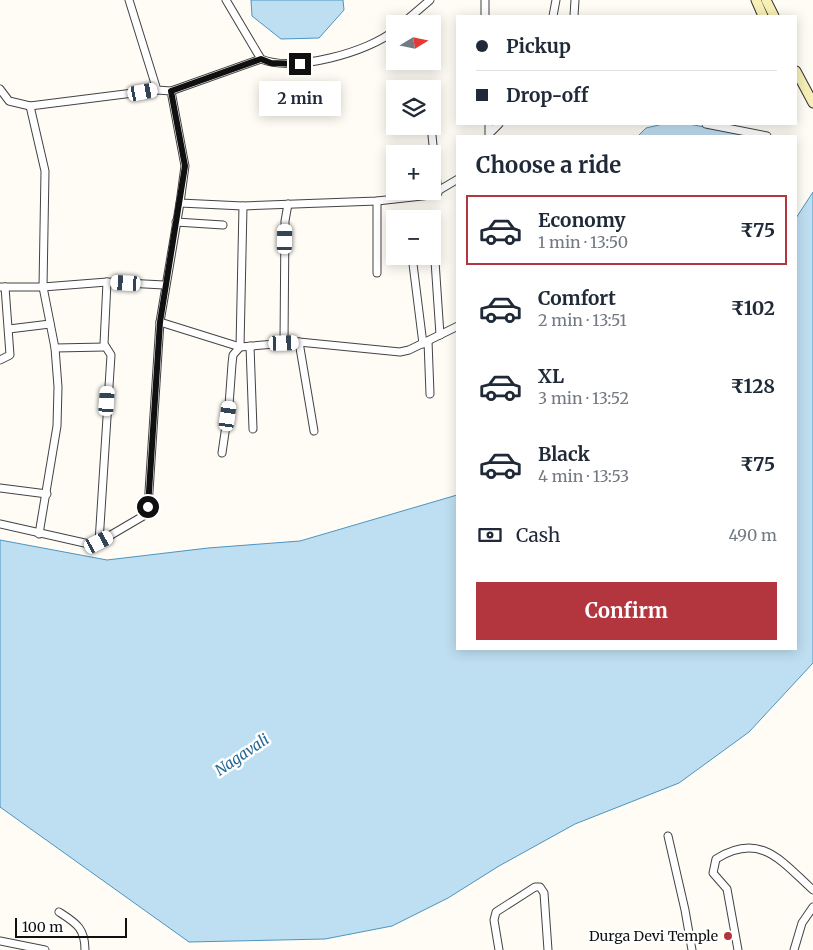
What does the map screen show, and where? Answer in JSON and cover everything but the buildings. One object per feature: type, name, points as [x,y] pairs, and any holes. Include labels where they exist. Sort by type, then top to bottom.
[{"type":"main road","points":[[756,0],[763,15]]},
{"type":"main road","points":[[766,0],[774,15]]},
{"type":"main road","points":[[797,73],[813,103]]},
{"type":"street","points":[[129,0],[158,90]]},
{"type":"street","points":[[226,0],[261,59],[271,63],[300,64],[364,49],[386,37]]},
{"type":"street","points":[[412,15],[430,0]]},
{"type":"street","points":[[485,0],[485,15]]},
{"type":"street","points":[[554,15],[556,0]]},
{"type":"street","points":[[574,15],[575,0]]},
{"type":"street","points":[[0,89],[9,101],[30,106],[158,90],[171,91],[261,59]]},
{"type":"street","points":[[0,524],[79,543],[99,542],[140,520],[148,507],[164,285],[180,203],[185,166],[171,91]]},
{"type":"street","points":[[30,106],[45,171],[43,287],[55,348],[57,426],[39,534]]},
{"type":"street","points":[[489,134],[498,125]]},
{"type":"street","points":[[711,125],[762,135]]},
{"type":"street","points":[[441,191],[456,180]]},
{"type":"street","points":[[180,203],[243,206],[386,200]]},
{"type":"street","points":[[377,201],[377,273]]},
{"type":"street","points":[[284,343],[285,221],[288,204]]},
{"type":"street","points":[[222,453],[229,405],[233,354],[240,347],[243,206]]},
{"type":"street","points":[[176,222],[223,226]]},
{"type":"street","points":[[413,265],[425,343],[430,394]]},
{"type":"street","points":[[435,265],[440,335]]},
{"type":"street","points":[[99,542],[111,355],[105,347],[103,338],[107,282]]},
{"type":"street","points":[[0,360],[10,355],[9,330],[3,287],[43,287],[107,282],[164,285]]},
{"type":"street","points":[[160,322],[240,347],[299,342],[400,352],[425,343],[456,327]]},
{"type":"street","points":[[9,330],[50,324]]},
{"type":"street","points":[[299,342],[314,431]]},
{"type":"street","points":[[250,346],[253,429]]},
{"type":"street","points":[[55,348],[105,347]]},
{"type":"street","points":[[0,488],[47,494]]},
{"type":"street","points":[[668,836],[692,950]]},
{"type":"street","points":[[738,950],[727,889],[713,873],[716,859],[736,850],[754,848],[770,852],[813,890]]},
{"type":"street","points":[[499,950],[494,920],[496,912],[535,887],[540,887],[544,892],[548,950]]},
{"type":"street","points":[[794,950],[802,923],[813,907]]},
{"type":"street","points":[[59,912],[77,923],[83,930],[85,950]]},
{"type":"street","points":[[0,941],[45,950]]},
{"type":"water","points":[[251,0],[343,0],[344,10],[319,38],[281,39],[252,16]]},
{"type":"water","points":[[659,125],[694,125],[745,135],[639,135],[646,128]]},
{"type":"water","name":"Nagavali","points":[[813,192],[813,663],[749,732],[679,783],[575,824],[499,866],[448,898],[392,926],[325,939],[189,942],[0,807],[0,540],[107,560],[208,548],[300,541],[456,495],[456,650],[797,650],[797,216]]},
{"type":"place","name":"Durga Devi Temple","points":[[728,936]]},
{"type":"route","points":[[148,507],[149,464],[164,285],[180,203],[185,166],[183,145],[171,91],[261,59],[271,63],[300,64]]}]
